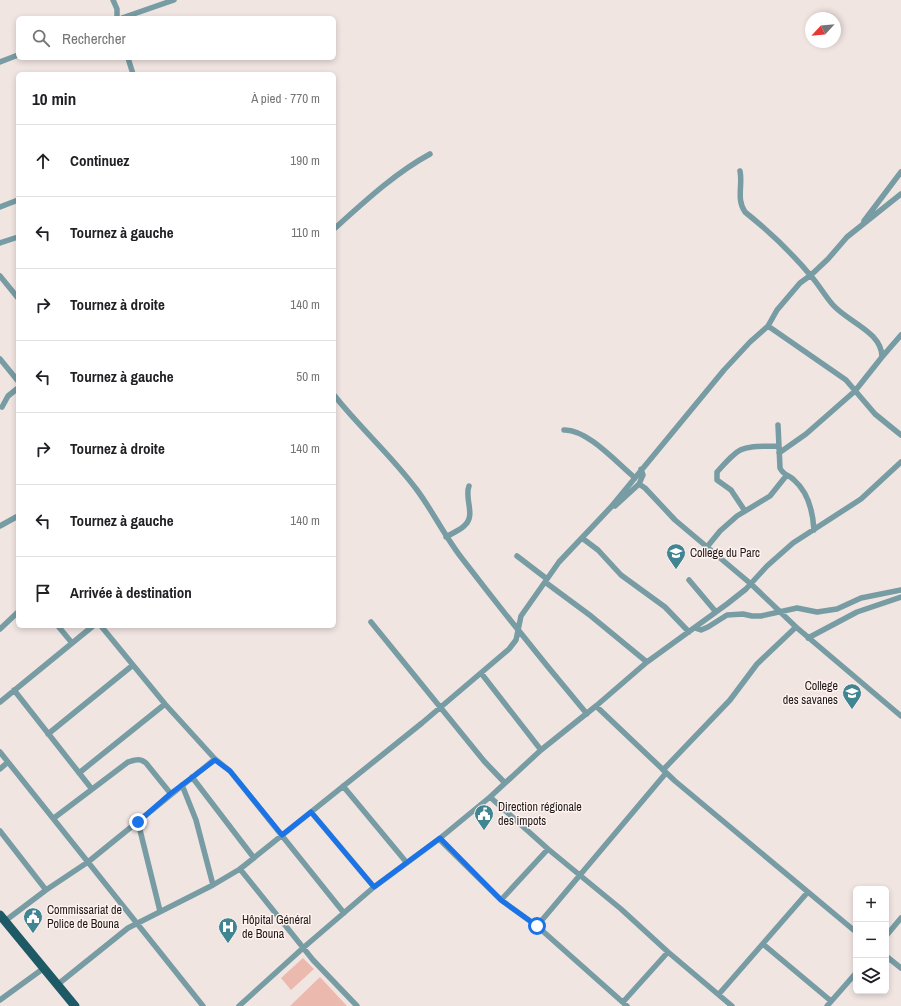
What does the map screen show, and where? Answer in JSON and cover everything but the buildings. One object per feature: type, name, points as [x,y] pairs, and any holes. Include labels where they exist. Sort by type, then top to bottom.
[{"type":"main road","points":[[3,918],[75,1006]]},
{"type":"street","points":[[113,0],[117,9],[117,16]]},
{"type":"street","points":[[128,16],[174,0]]},
{"type":"street","points":[[0,62],[16,56]]},
{"type":"street","points":[[129,60],[132,72]]},
{"type":"street","points":[[336,227],[380,188],[419,160],[430,154]]},
{"type":"street","points":[[740,171],[742,182],[739,199],[740,206],[784,245],[811,275],[834,306],[878,342],[882,357]]},
{"type":"street","points":[[862,224],[901,172]]},
{"type":"street","points":[[57,985],[128,928],[213,885],[240,869],[481,673],[509,648],[516,640],[521,616],[559,562],[611,507],[724,370],[750,342],[768,326],[777,310],[800,282],[811,275],[862,224],[901,194]]},
{"type":"street","points":[[0,207],[16,201]]},
{"type":"street","points":[[0,243],[16,238]]},
{"type":"street","points":[[0,276],[16,296]]},
{"type":"street","points":[[768,326],[846,380],[875,414],[901,435]]},
{"type":"street","points":[[779,453],[806,434],[855,391],[901,335]]},
{"type":"street","points":[[0,359],[16,379]]},
{"type":"street","points":[[2,407],[8,396],[16,390]]},
{"type":"street","points":[[336,396],[401,469],[418,491],[446,537],[507,615],[518,632],[587,714]]},
{"type":"street","points":[[778,425],[780,468],[786,476],[793,479],[799,485],[808,502],[813,518],[814,530]]},
{"type":"street","points":[[564,430],[569,430],[586,436],[634,478]]},
{"type":"street","points":[[745,511],[731,490],[717,480],[717,472],[736,451],[744,447],[778,446]]},
{"type":"street","points":[[239,1006],[374,887],[440,838],[490,797],[504,782],[541,750],[587,714],[647,662],[695,628],[751,584],[767,566],[793,543],[861,499],[901,462]]},
{"type":"street","points":[[611,507],[620,502],[639,484],[643,475],[641,469]]},
{"type":"street","points":[[707,547],[720,531],[745,511],[770,496],[786,476]]},
{"type":"street","points":[[639,484],[645,488],[675,520],[751,584],[808,638],[901,716]]},
{"type":"street","points":[[446,537],[466,525],[471,515],[467,492],[469,486]]},
{"type":"street","points":[[0,526],[16,517]]},
{"type":"street","points":[[582,538],[598,550],[622,575],[665,607],[689,632]]},
{"type":"street","points":[[517,556],[647,662]]},
{"type":"street","points":[[689,580],[716,612]]},
{"type":"street","points":[[695,628],[701,630],[727,616],[743,614],[761,616],[797,608],[817,612],[837,609],[861,598],[901,590]]},
{"type":"street","points":[[808,638],[820,630],[857,612],[901,597]]},
{"type":"street","points":[[0,628],[16,614]]},
{"type":"street","points":[[371,622],[484,761],[504,782]]},
{"type":"street","points":[[537,926],[664,772],[730,700],[757,664],[796,627]]},
{"type":"street","points":[[60,628],[72,643]]},
{"type":"street","points":[[0,701],[91,628]]},
{"type":"street","points":[[103,628],[165,704],[215,760],[230,771],[344,913]]},
{"type":"street","points":[[48,734],[133,665]]},
{"type":"street","points":[[481,673],[541,750]]},
{"type":"street","points":[[14,690],[91,788]]},
{"type":"street","points":[[79,773],[165,704]]},
{"type":"street","points":[[596,706],[664,772],[807,893],[853,930]]},
{"type":"street","points":[[0,752],[203,1006]]},
{"type":"street","points":[[54,818],[91,788],[128,762],[139,759],[150,766],[170,794]]},
{"type":"street","points":[[3,918],[88,862],[170,794],[215,760]]},
{"type":"street","points":[[0,770],[8,762]]},
{"type":"street","points":[[192,777],[254,858]]},
{"type":"street","points":[[182,785],[196,820],[213,885]]},
{"type":"street","points":[[343,786],[407,863]]},
{"type":"street","points":[[490,797],[548,850],[580,875],[732,1006]]},
{"type":"street","points":[[311,812],[374,887]]},
{"type":"street","points":[[138,822],[160,911]]},
{"type":"street","points":[[0,831],[46,890]]},
{"type":"street","points":[[440,838],[501,900],[537,926],[625,1004],[668,952]]},
{"type":"street","points":[[501,900],[548,850]]},
{"type":"street","points":[[240,869],[303,948],[357,1006]]},
{"type":"street","points":[[718,994],[807,893]]},
{"type":"street","points":[[889,932],[901,918]]},
{"type":"street","points":[[763,944],[831,1001]]},
{"type":"street","points":[[888,958],[901,968]]},
{"type":"street","points":[[0,1000],[44,968]]},
{"type":"street","points":[[827,1006],[853,976]]},
{"type":"shaded area","points":[[303,958],[314,969],[291,990],[281,978]]},
{"type":"shaded area","points":[[320,977],[347,1006],[290,1006]]},
{"type":"place","name":"College du Parc","points":[[676,570]]},
{"type":"place","name":"College des savanes","points":[[852,710]]},
{"type":"place","name":"Direction régionale des impots","points":[[484,831]]},
{"type":"place","name":"Commissariat de Police de Bouna","points":[[33,934]]},
{"type":"place","name":"Hôpital Général de Bouna","points":[[228,944]]},
{"type":"route","points":[[138,822],[170,794],[215,760],[230,771],[282,835],[311,812],[374,887],[440,838],[501,900],[537,926]]}]
